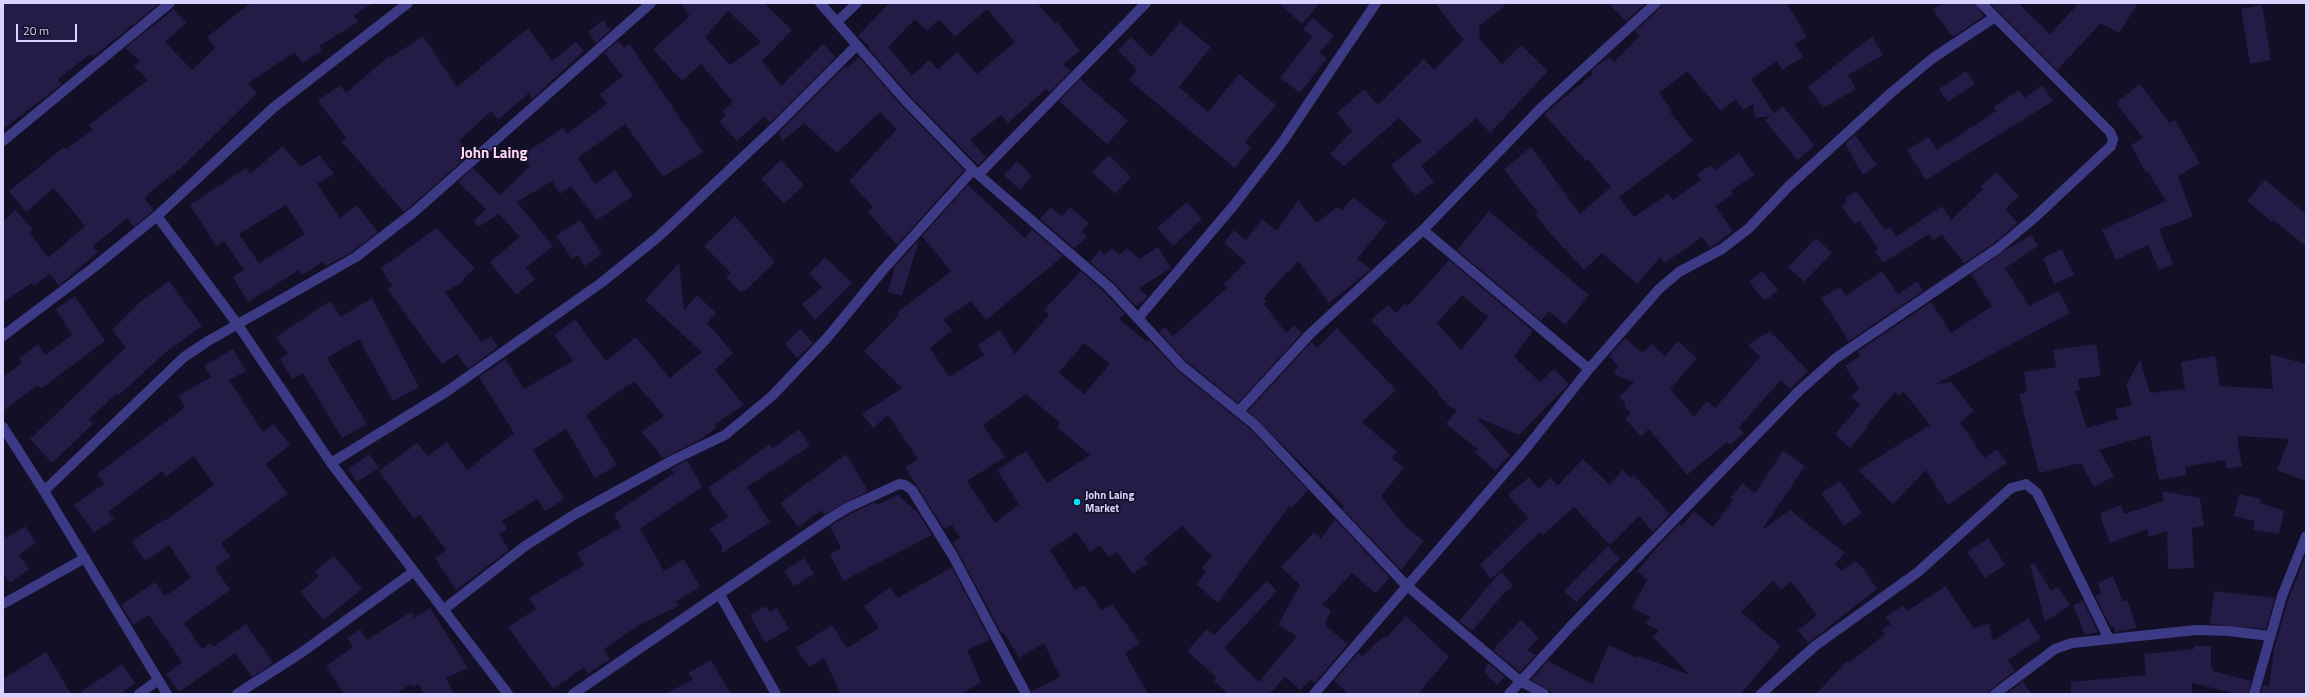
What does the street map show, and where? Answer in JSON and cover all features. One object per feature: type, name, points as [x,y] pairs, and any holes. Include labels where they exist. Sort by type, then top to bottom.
[{"type":"street","points":[[3,141],[102,62],[170,3]]},
{"type":"street","points":[[3,336],[81,278],[157,216],[273,108],[408,3]]},
{"type":"street","points":[[44,491],[184,357],[208,340],[238,325],[356,257],[414,212],[651,3]]},
{"type":"street","points":[[820,3],[905,100],[976,172],[1110,287],[1139,317],[1182,366],[1239,411],[1406,585],[1520,681],[1544,694]]},
{"type":"street","points":[[837,22],[857,3]]},
{"type":"street","points":[[443,610],[525,546],[577,513],[675,459],[725,434],[772,396],[827,338],[884,270],[976,172],[1146,3]]},
{"type":"street","points":[[1139,317],[1234,205],[1276,150],[1376,3]]},
{"type":"street","points":[[1239,411],[1310,334],[1423,230],[1541,108],[1656,3]]},
{"type":"street","points":[[1509,694],[1570,627],[1809,381],[1836,358],[1997,249],[2034,219],[2112,146],[2113,139],[2110,132],[1982,3]]},
{"type":"street","points":[[1314,694],[1406,585],[1528,446],[1589,369],[1659,289],[1679,272],[1722,249],[1748,229],[1789,186],[1892,92],[1933,58],[1995,17]]},
{"type":"street","points":[[331,463],[446,392],[601,283],[658,237],[774,128],[857,45]]},
{"type":"street","points":[[157,216],[238,325],[331,463],[413,572],[508,694]]},
{"type":"street","points":[[1423,230],[1589,369]]},
{"type":"street","points":[[3,427],[44,491],[167,694]]},
{"type":"street","points":[[573,694],[588,690],[793,543],[848,508],[899,484],[905,485],[912,490],[953,556],[1026,694]]},
{"type":"street","points":[[1761,694],[1816,646],[1918,572],[2011,488],[2026,484],[2037,493],[2109,639]]},
{"type":"street","points":[[2254,694],[2270,636],[2306,536]]},
{"type":"street","points":[[3,604],[84,558]]},
{"type":"street","points":[[237,694],[301,653],[413,572]]},
{"type":"street","points":[[720,596],[776,694]]},
{"type":"street","points":[[1994,694],[2055,649],[2072,643],[2196,630],[2229,631],[2270,636]]},
{"type":"street","points":[[139,694],[158,680]]},
{"type":"building","points":[[3,3],[160,3],[93,57],[90,54],[58,79],[62,84],[3,129]]},
{"type":"building","points":[[251,3],[373,3],[354,15],[358,22],[319,46],[322,51],[302,63],[295,52],[248,83],[257,93],[180,169],[150,192],[145,199],[154,210],[134,227],[127,218],[93,246],[98,252],[59,286],[50,274],[34,286],[32,283],[3,302],[3,222],[15,210],[33,229],[30,232],[48,258],[85,226],[54,188],[26,212],[9,191],[64,147],[66,149],[93,130],[89,125],[148,80],[134,66],[140,61],[125,48],[174,9],[186,23],[165,42],[192,70],[215,48],[207,37]]},
{"type":"building","points":[[680,3],[764,3],[792,30],[762,61],[781,86],[823,44],[836,57],[770,123],[765,116],[737,141],[719,122],[726,115],[722,111],[733,102],[701,64],[682,81],[653,49],[690,16]],"holes":[[[728,11],[761,42],[730,65],[705,37]]]},
{"type":"building","points":[[889,3],[1037,3],[1055,23],[1057,22],[1080,51],[1063,64],[1071,71],[1050,92],[1046,89],[1008,123],[1001,115],[970,140],[986,157],[978,165],[910,96],[868,48],[870,47],[858,36]],"holes":[[[987,9],[1015,42],[977,74],[957,52],[938,69],[929,60],[912,76],[888,47],[915,19],[927,31],[939,19],[955,37]]]},
{"type":"building","points":[[1279,3],[1320,3],[1302,24]]},
{"type":"building","points":[[1435,3],[1508,3],[1479,26],[1480,40],[1502,64],[1521,45],[1548,71],[1490,133],[1477,118],[1421,166],[1434,182],[1415,196],[1391,165],[1422,141],[1399,118],[1344,166],[1330,154],[1352,131],[1337,113],[1364,89],[1378,105],[1424,59],[1434,70],[1464,40]]},
{"type":"building","points":[[1608,3],[1646,3],[1626,21]]},
{"type":"building","points":[[1662,3],[1787,3],[1807,37],[1795,44],[1803,57],[1782,70],[1777,61],[1751,79],[1774,113],[1783,106],[1815,146],[1797,160],[1765,120],[1771,116],[1755,118],[1753,104],[1743,110],[1736,99],[1721,111],[1687,71],[1659,93],[1672,110],[1670,112],[1693,141],[1619,197],[1634,217],[1668,194],[1673,200],[1701,180],[1697,174],[1711,165],[1715,170],[1739,153],[1754,175],[1731,191],[1733,194],[1715,206],[1733,231],[1710,248],[1702,237],[1665,263],[1660,257],[1637,284],[1602,253],[1584,270],[1549,232],[1536,215],[1538,213],[1504,169],[1531,147],[1580,214],[1611,187],[1588,159],[1586,161],[1544,114],[1593,74],[1591,71],[1595,67],[1610,57],[1614,62],[1640,36],[1635,31],[1660,8]]},
{"type":"building","points":[[1943,3],[1975,3],[1984,16],[1953,37],[1933,10]]},
{"type":"building","points":[[1990,3],[2018,3],[2050,34],[2079,3],[2138,3],[2119,33],[2101,23],[2057,70]]},
{"type":"building","points":[[2262,5],[2271,60],[2250,64],[2241,9]]},
{"type":"building","points":[[1313,18],[1334,36],[1319,53],[1327,58],[1300,93],[1280,78],[1312,37],[1303,29]]},
{"type":"building","points":[[603,20],[610,30],[596,43],[588,32]]},
{"type":"building","points":[[1180,22],[1211,47],[1179,87],[1208,112],[1239,74],[1276,105],[1245,142],[1251,148],[1235,168],[1129,80],[1137,70],[1118,50],[1131,37],[1151,57]]},
{"type":"building","points":[[528,28],[552,61],[576,42],[584,51],[532,99],[529,93],[498,120],[491,111],[459,141],[469,155],[404,212],[341,141],[346,138],[318,101],[340,85],[346,93],[389,56],[390,58],[423,36],[457,87]]},
{"type":"building","points":[[1872,36],[1883,55],[1848,75],[1856,89],[1823,108],[1808,87]]},
{"type":"building","points":[[618,41],[624,48],[629,43],[703,152],[663,177],[625,124],[578,158],[595,184],[615,170],[633,196],[597,220],[571,186],[560,194],[552,181],[517,202],[553,246],[526,268],[535,279],[516,295],[490,262],[520,237],[499,214],[478,227],[474,221],[486,209],[458,182],[473,168],[500,195],[530,166],[522,155],[563,128],[567,134],[607,104],[600,94],[623,76],[604,53]]},
{"type":"building","points":[[859,57],[900,104],[964,170],[897,245],[868,212],[873,207],[849,181],[897,129],[880,112],[837,153],[804,123],[783,141],[778,133],[845,66],[847,68]]},
{"type":"building","points":[[1966,71],[1975,84],[1948,102],[1939,89]]},
{"type":"building","points":[[1080,79],[1128,121],[1107,144],[1059,101]]},
{"type":"building","points":[[2140,84],[2170,123],[2175,120],[2200,163],[2178,176],[2193,217],[2159,229],[2173,264],[2159,270],[2148,245],[2116,260],[2102,230],[2166,201],[2148,172],[2146,173],[2131,145],[2143,138],[2116,103]]},
{"type":"building","points":[[2042,85],[2053,101],[1926,180],[1907,150],[1929,137],[1937,150],[1996,111],[1994,107],[2019,90],[2024,98]]},
{"type":"building","points":[[1855,135],[1877,165],[1863,175],[1845,144]]},
{"type":"building","points":[[283,146],[300,167],[320,155],[334,174],[317,184],[340,218],[357,205],[378,232],[352,252],[326,266],[323,262],[302,275],[299,270],[248,302],[233,277],[244,270],[224,241],[216,246],[190,205],[246,168],[250,174]],"holes":[[[286,205],[305,234],[259,263],[239,234]]]},
{"type":"building","points":[[1109,155],[1131,177],[1115,194],[1092,172]]},
{"type":"building","points":[[781,160],[804,185],[784,204],[761,179]]},
{"type":"building","points":[[1017,161],[1032,176],[1020,190],[1004,175]]},
{"type":"building","points":[[1996,172],[2019,196],[2005,209],[2018,223],[1993,244],[1964,263],[1942,235],[1933,240],[1929,234],[1883,263],[1875,251],[1878,249],[1860,221],[1855,224],[1841,206],[1847,202],[1845,198],[1856,191],[1885,230],[1890,227],[1896,237],[1942,206],[1951,220],[1983,189],[1980,187]]},
{"type":"building","points":[[2265,180],[2306,214],[2306,246],[2273,220],[2272,222],[2247,201]]},
{"type":"building","name":"John Laing Market","points":[[968,185],[1025,238],[1032,229],[1063,256],[986,320],[971,301],[943,320],[952,330],[930,348],[949,377],[984,355],[978,345],[1000,330],[1015,354],[1049,315],[1044,310],[1081,271],[1125,314],[1119,319],[1147,342],[1149,340],[1178,371],[1250,429],[1308,490],[1292,508],[1290,505],[1218,603],[1196,584],[1206,572],[1202,568],[1212,556],[1182,526],[1144,558],[1148,563],[1133,574],[1117,552],[1109,557],[1100,545],[1090,552],[1076,532],[1050,550],[1075,590],[1084,585],[1102,611],[1112,604],[1140,643],[1125,653],[1148,694],[1032,694],[1032,691],[1060,677],[1044,643],[1019,658],[1004,633],[1002,634],[953,543],[960,538],[952,525],[944,529],[905,467],[918,459],[888,415],[873,428],[862,414],[902,388],[864,351],[899,315],[897,313],[951,271],[922,236]],"holes":[[[1084,343],[1110,364],[1084,394],[1059,373]],[[1026,394],[1060,423],[1057,427],[1090,455],[1047,483],[1026,451],[997,470],[1019,504],[995,523],[967,481],[1005,457],[983,425]]]},
{"type":"building","points":[[1353,197],[1386,223],[1357,259],[1371,269],[1329,303],[1298,261],[1288,273],[1287,272],[1264,298],[1267,301],[1264,304],[1286,333],[1294,325],[1302,333],[1238,403],[1186,361],[1159,332],[1165,327],[1173,336],[1227,288],[1224,284],[1246,262],[1224,243],[1234,230],[1246,240],[1262,219],[1277,231],[1298,200],[1316,223],[1337,207],[1342,210]]},
{"type":"building","points":[[1187,202],[1202,219],[1173,246],[1157,228]]},
{"type":"building","points":[[1051,207],[1062,216],[1070,207],[1089,223],[1082,231],[1087,237],[1074,248],[1040,219]]},
{"type":"building","points":[[1489,211],[1589,295],[1565,325],[1549,311],[1541,321],[1457,250]]},
{"type":"building","points":[[735,216],[775,262],[745,291],[739,291],[726,277],[731,273],[704,246]]},
{"type":"building","points":[[580,220],[602,254],[584,266],[578,255],[572,259],[556,236]]},
{"type":"building","points":[[436,228],[475,268],[462,280],[463,282],[445,292],[481,342],[491,336],[498,347],[468,369],[457,354],[442,364],[387,289],[392,286],[381,268]]},
{"type":"building","points":[[2032,235],[2038,246],[2005,268],[2029,306],[2059,291],[2070,313],[1936,384],[1951,382],[1974,411],[1960,422],[1984,458],[1997,449],[2007,463],[1948,505],[1926,470],[1893,504],[1858,470],[1930,425],[1903,391],[1899,396],[1895,392],[1850,448],[1835,434],[1860,405],[1851,397],[1859,388],[1845,366],[1860,356],[1857,352],[1931,302],[1951,333],[1992,306],[1971,274],[2007,249]]},
{"type":"building","points":[[1816,238],[1832,253],[1804,282],[1788,267]]},
{"type":"building","points":[[919,240],[902,296],[888,292],[895,266]]},
{"type":"building","points":[[1158,247],[1171,268],[1139,288],[1148,297],[1136,306],[1113,282],[1090,262],[1100,250],[1105,255],[1112,248],[1119,255],[1127,248],[1139,259]]},
{"type":"building","points":[[2062,249],[2074,275],[2054,284],[2043,258]]},
{"type":"building","points":[[825,257],[852,283],[815,320],[802,304],[822,287],[809,274]]},
{"type":"building","points":[[1449,260],[1533,331],[1514,357],[1540,382],[1554,369],[1569,384],[1519,435],[1476,417],[1510,455],[1495,471],[1475,452],[1478,449],[1446,424],[1457,410],[1450,407],[1438,394],[1439,393],[1371,320],[1388,305],[1396,313],[1405,304],[1408,306]],"holes":[[[1462,295],[1488,317],[1461,350],[1437,323]]]},
{"type":"building","points":[[679,263],[684,310],[697,295],[716,313],[707,323],[733,353],[715,370],[744,405],[715,424],[717,427],[701,439],[663,458],[642,432],[664,416],[634,381],[586,415],[617,465],[595,478],[566,429],[533,450],[564,499],[545,511],[537,499],[502,521],[507,529],[499,534],[509,550],[456,590],[435,558],[446,550],[420,515],[414,519],[379,471],[417,443],[428,456],[447,442],[467,470],[514,433],[479,377],[505,359],[524,389],[573,361],[554,335],[575,319],[606,361],[636,337],[670,378],[702,352],[645,300]]},
{"type":"building","points":[[1762,271],[1778,290],[1765,301],[1749,282]]},
{"type":"building","points":[[1882,271],[1898,294],[1917,281],[1923,291],[1849,341],[1821,298],[1840,287],[1846,296]]},
{"type":"building","points":[[169,281],[202,326],[167,351],[119,395],[117,393],[89,419],[93,424],[52,463],[30,439],[126,347],[112,330],[139,303]]},
{"type":"building","points":[[75,296],[105,341],[41,389],[38,385],[3,411],[3,377],[22,363],[19,358],[38,344],[45,355],[72,335],[56,309]]},
{"type":"building","points":[[372,298],[419,387],[393,401],[359,339],[327,358],[367,424],[342,438],[303,373],[292,379],[280,359],[288,354],[276,337],[330,301],[341,317]]},
{"type":"building","points":[[1337,328],[1396,390],[1362,422],[1397,452],[1392,458],[1404,468],[1381,496],[1404,525],[1424,541],[1401,570],[1342,508],[1344,506],[1248,411],[1311,342],[1317,348]]},
{"type":"building","points":[[800,329],[813,343],[797,358],[785,344]]},
{"type":"building","points":[[1770,331],[1808,371],[1790,389],[1781,380],[1739,427],[1744,433],[1730,445],[1727,442],[1687,475],[1649,429],[1641,436],[1625,419],[1631,413],[1624,406],[1626,404],[1619,397],[1634,382],[1614,374],[1618,365],[1609,356],[1625,338],[1642,353],[1652,344],[1665,356],[1678,341],[1697,358],[1670,389],[1694,417],[1707,401],[1715,408],[1760,357],[1748,345]]},
{"type":"building","points":[[2096,344],[2101,376],[2078,379],[2080,390],[2075,391],[2087,428],[2118,419],[2115,409],[2132,405],[2126,385],[2140,360],[2150,393],[2185,389],[2181,362],[2215,356],[2220,386],[2273,389],[2270,354],[2306,364],[2306,481],[2277,470],[2289,439],[2237,436],[2242,466],[2227,469],[2225,460],[2185,467],[2187,475],[2159,480],[2150,435],[2099,450],[2114,476],[2094,487],[2081,463],[2039,473],[2019,394],[2027,392],[2024,372],[2056,367],[2053,350]]},
{"type":"building","points":[[233,349],[246,371],[229,380],[263,432],[274,424],[290,445],[266,464],[288,494],[221,543],[231,557],[215,568],[230,590],[184,623],[202,649],[210,643],[213,647],[246,624],[273,663],[252,677],[235,653],[179,692],[166,674],[182,662],[149,615],[133,625],[121,605],[155,582],[165,596],[191,578],[169,545],[145,561],[132,541],[165,519],[166,520],[214,485],[194,456],[166,477],[162,471],[108,512],[114,519],[94,533],[74,505],[104,484],[97,474],[185,407],[178,396],[211,377],[204,366]]},
{"type":"building","points":[[799,429],[810,446],[747,487],[770,522],[722,553],[722,546],[710,529],[728,517],[708,488],[770,444],[772,449]]},
{"type":"building","points":[[1783,451],[1805,466],[1762,530],[1790,510],[1845,553],[1835,564],[1841,571],[1855,561],[1863,568],[1877,589],[1808,643],[1798,630],[1817,615],[1791,581],[1781,590],[1773,581],[1741,612],[1781,646],[1741,694],[1555,694],[1531,680],[1548,661],[1592,684],[1609,645],[1638,658],[1639,656],[1690,675],[1653,637],[1659,631],[1646,624],[1650,617],[1632,608],[1647,580],[1637,571],[1679,524],[1682,526],[1694,511],[1713,527],[1733,500],[1730,498],[1743,483],[1755,493]]},
{"type":"building","points":[[369,454],[379,468],[357,482],[348,469]]},
{"type":"building","points":[[846,454],[868,491],[824,515],[822,510],[798,527],[780,503]]},
{"type":"building","points":[[1583,459],[1610,485],[1622,470],[1631,478],[1634,475],[1670,514],[1653,532],[1639,516],[1610,545],[1574,507],[1543,535],[1540,532],[1491,579],[1480,565],[1528,518],[1508,495],[1529,477],[1539,489],[1550,478],[1558,485]]},
{"type":"building","points":[[687,460],[702,487],[640,529],[664,571],[684,559],[700,587],[676,601],[679,606],[641,624],[604,649],[610,659],[588,674],[584,667],[553,689],[508,627],[536,609],[529,598],[584,565],[577,553],[621,527],[614,514],[674,473],[671,469]]},
{"type":"building","points":[[1840,481],[1862,513],[1844,526],[1821,493]]},
{"type":"building","points":[[2162,491],[2200,498],[2204,526],[2192,528],[2194,568],[2168,569],[2167,531],[2149,537],[2147,529],[2110,543],[2101,519],[2101,513],[2121,505],[2124,514],[2164,501]]},
{"type":"building","points":[[2239,494],[2261,499],[2260,503],[2284,511],[2279,534],[2253,530],[2255,521],[2234,516]]},
{"type":"building","points":[[898,495],[919,514],[932,535],[843,581],[830,554],[841,548],[830,526],[875,502],[877,505]]},
{"type":"building","points":[[1335,519],[1390,578],[1375,593],[1352,573],[1322,605],[1331,610],[1325,623],[1327,624],[1326,626],[1348,644],[1315,683],[1311,679],[1301,690],[1285,677],[1270,693],[1271,694],[1228,694],[1214,681],[1217,678],[1187,651],[1207,629],[1214,635],[1267,581],[1277,591],[1224,648],[1259,682],[1297,636],[1278,625],[1300,585],[1281,567],[1314,532],[1321,539]]},
{"type":"building","points":[[25,526],[36,543],[19,555],[29,569],[10,583],[3,573],[3,531],[7,538]]},
{"type":"building","points":[[1988,538],[2005,565],[1985,578],[1967,552]]},
{"type":"building","points":[[1608,546],[1620,559],[1576,602],[1564,591]]},
{"type":"building","points":[[2306,555],[2306,694],[2261,694],[2263,685],[2269,686],[2274,649],[2288,600]]},
{"type":"building","points":[[334,556],[362,589],[324,620],[300,592],[319,576],[315,571]]},
{"type":"building","points":[[804,558],[814,574],[794,586],[784,571]]},
{"type":"building","points":[[2034,563],[2051,591],[2058,587],[2070,605],[2045,622],[2030,564]]},
{"type":"building","points":[[952,567],[990,640],[967,650],[981,682],[961,694],[841,694],[824,658],[809,667],[796,648],[832,625],[847,648],[879,628],[864,606],[890,587],[898,598]]},
{"type":"building","points":[[1501,571],[1513,586],[1505,592],[1472,631],[1459,621]]},
{"type":"building","points":[[2113,576],[2123,602],[2127,600],[2137,628],[2115,632],[2095,596],[2101,593],[2098,583]]},
{"type":"building","points":[[1946,586],[1973,628],[1989,624],[1993,641],[2028,618],[2041,638],[2008,660],[2015,671],[1991,689],[1989,694],[1816,694],[1847,661],[1849,663],[1885,634],[1882,630],[1891,624],[1886,617],[1903,605],[1907,611]]},
{"type":"building","points":[[2214,591],[2275,598],[2266,629],[2210,624]]},
{"type":"building","points":[[2083,601],[2098,632],[2085,635],[2073,605]]},
{"type":"building","points":[[766,606],[770,612],[777,608],[789,629],[765,643],[750,615]]},
{"type":"building","points":[[430,608],[468,668],[446,678],[454,694],[424,694],[419,684],[413,687],[411,684],[396,694],[344,694],[326,666],[353,647],[347,638],[360,629],[367,640],[411,612],[415,618]]},
{"type":"building","points":[[1406,616],[1449,657],[1418,694],[1349,694],[1334,681],[1358,653],[1362,656],[1384,636],[1386,638]]},
{"type":"building","points":[[1521,620],[1539,638],[1527,650],[1536,655],[1520,672],[1494,651],[1497,645]]},
{"type":"building","points":[[2194,646],[2211,646],[2211,668],[2213,668],[2213,671],[2251,681],[2248,694],[2237,694],[2192,683],[2192,694],[2071,694],[2071,682],[2146,675],[2144,654],[2194,649]]},
{"type":"building","points":[[46,652],[71,694],[3,694],[3,679]]},
{"type":"building","points":[[711,660],[731,694],[666,694],[693,679],[688,673]]},
{"type":"building","points":[[1488,663],[1505,677],[1497,685],[1484,672]]},
{"type":"building","points":[[122,664],[135,683],[120,694],[78,694]]},
{"type":"building","points":[[2023,681],[2031,694],[2006,694]]},
{"type":"place","name":"John Laing Market","points":[[1077,502]]},
{"type":"district","name":"John Laing","points":[[494,154]]}]
